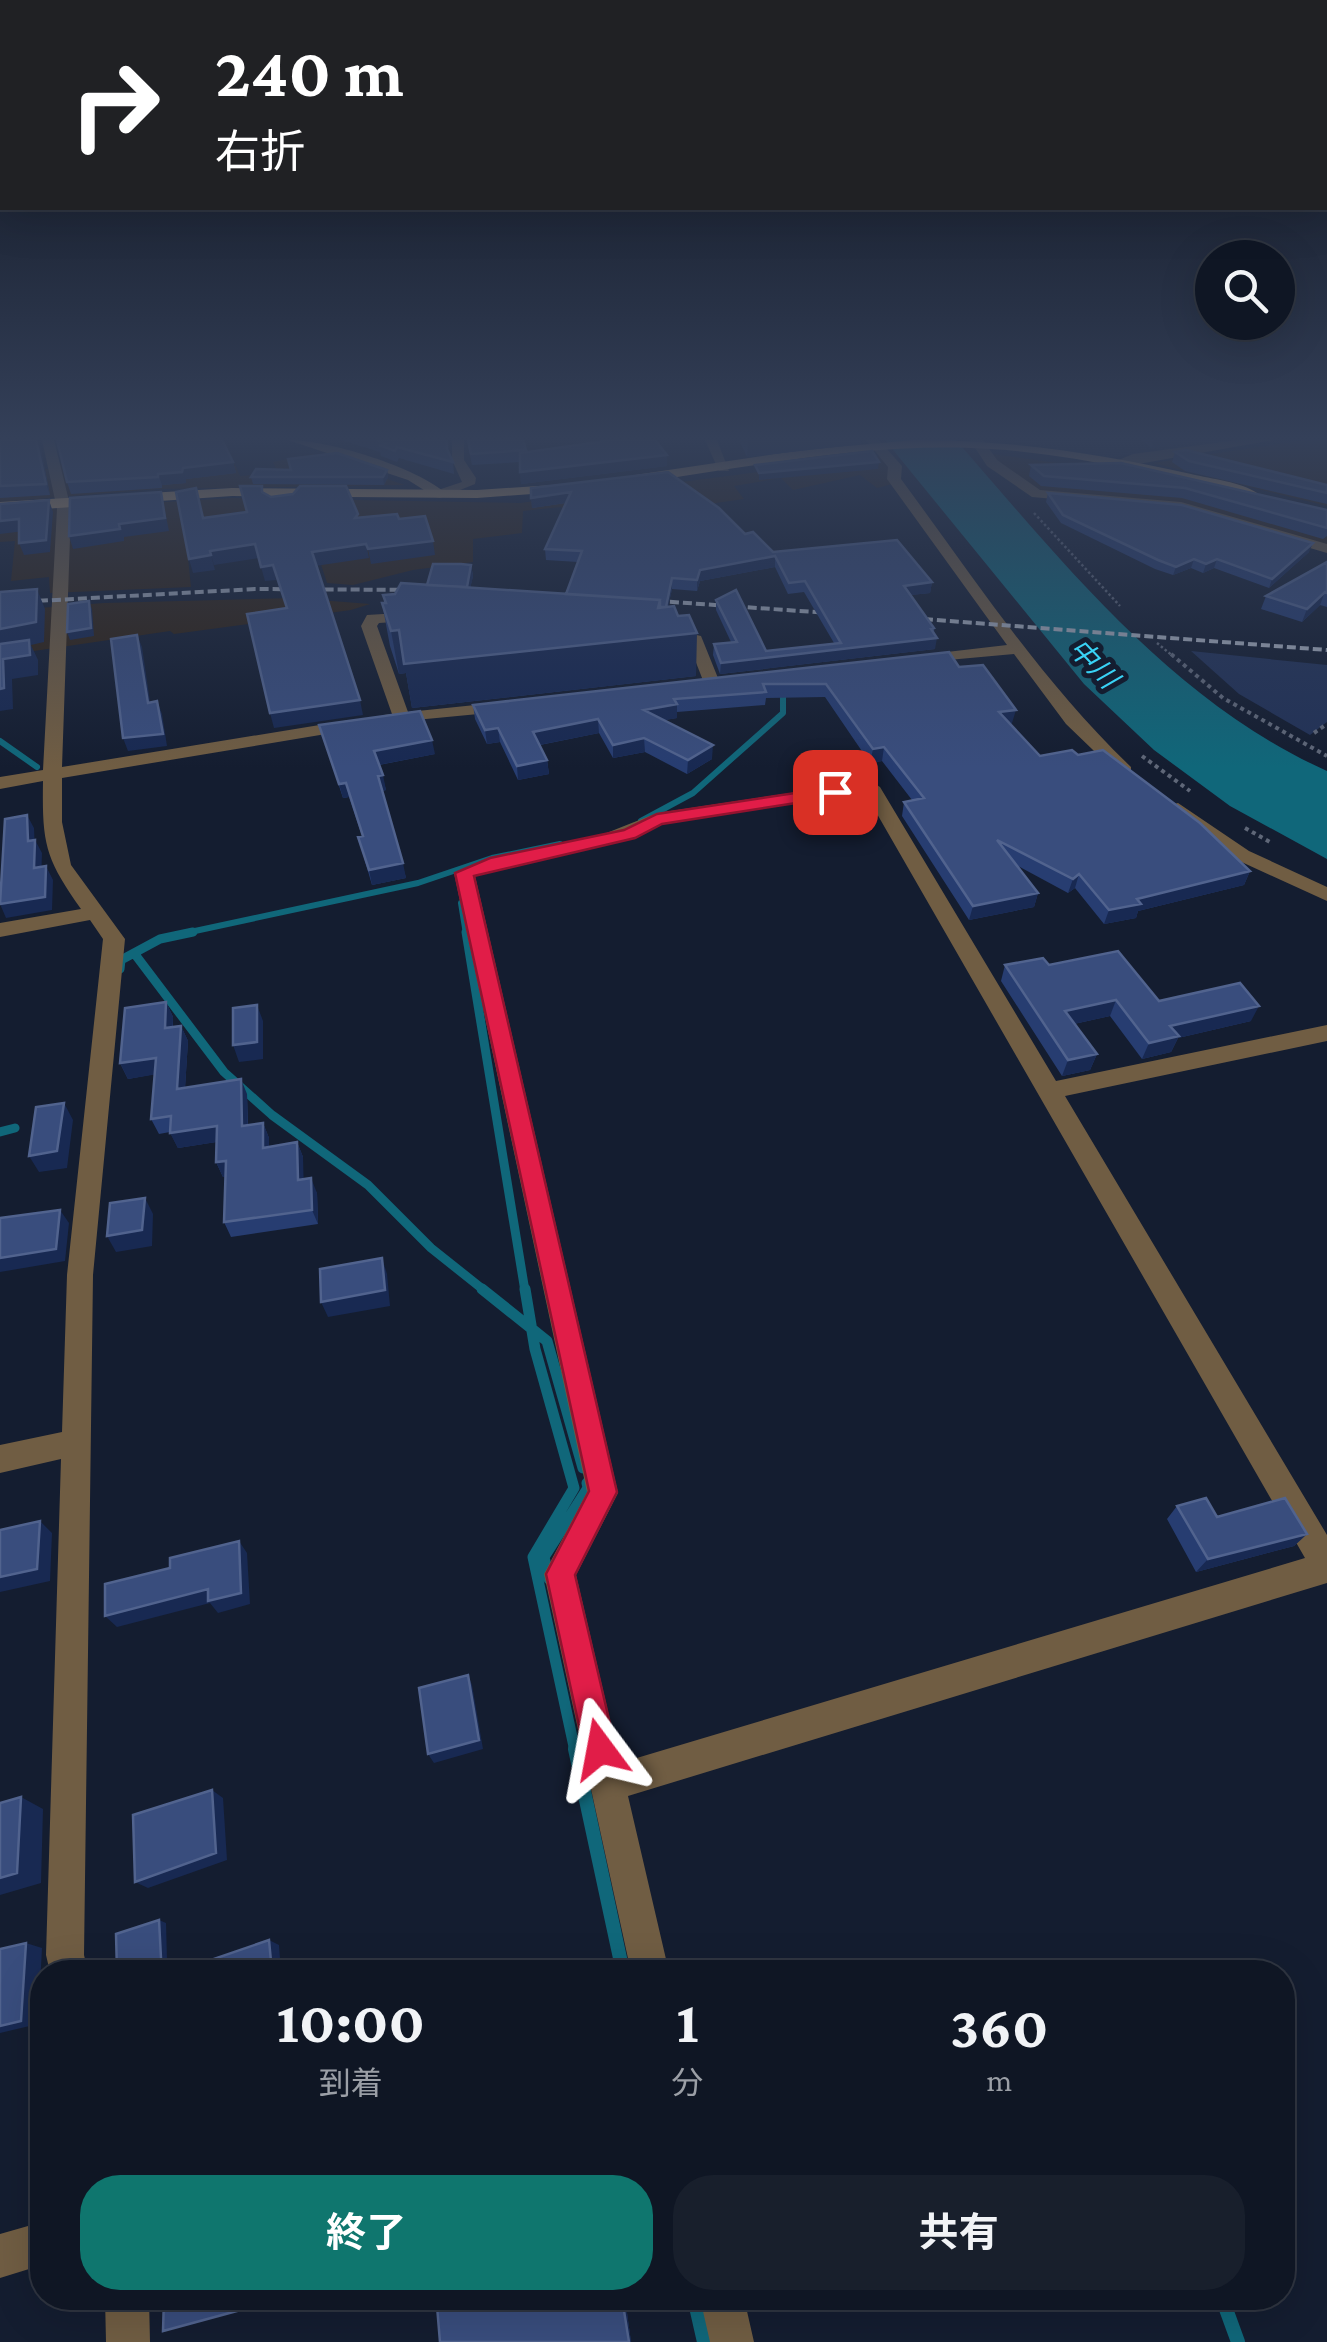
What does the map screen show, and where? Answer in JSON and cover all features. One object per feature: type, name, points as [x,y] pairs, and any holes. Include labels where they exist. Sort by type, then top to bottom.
[{"type":"street","points":[[57,549],[47,651],[55,772],[52,822],[62,866],[114,938],[80,1275],[67,1960]]},
{"type":"street","points":[[945,549],[1072,720],[1108,758],[1242,855],[1327,896]]},
{"type":"street","points":[[402,718],[368,626],[373,618],[391,615],[430,618]]},
{"type":"street","points":[[648,633],[695,639],[712,684]]},
{"type":"street","points":[[906,662],[1018,650]]},
{"type":"street","points":[[0,783],[402,718],[532,704]]},
{"type":"street","points":[[608,1784],[1327,1566],[871,787],[657,819],[629,834],[496,862],[464,873],[603,1492],[560,1574],[647,1960]]},
{"type":"street","points":[[0,930],[94,913]]},
{"type":"street","points":[[1048,1090],[1327,1033]]},
{"type":"street","points":[[0,1459],[76,1442]]},
{"type":"street","points":[[0,2256],[30,2247]]},
{"type":"street","points":[[127,2310],[128,2342]]},
{"type":"street","points":[[725,2310],[732,2342]]},
{"type":"path","points":[[1067,549],[1120,606]]},
{"type":"path","points":[[1157,643],[1223,698],[1327,756]]},
{"type":"path","points":[[1314,733],[1327,724]]},
{"type":"path","points":[[1137,752],[1195,794]]},
{"type":"path","points":[[1241,826],[1276,845]]},
{"type":"shaded area","points":[[14,549],[187,549],[191,587],[50,593],[49,577],[11,581]]},
{"type":"shaded area","points":[[316,549],[473,549],[473,562],[413,570],[353,585],[327,583]]},
{"type":"shaded area","points":[[294,598],[370,604],[351,610],[0,656],[0,611],[104,603]]},
{"type":"shaded area","points":[[1191,651],[1327,665],[1327,722],[1310,735],[1239,694]]},
{"type":"water","name":"中川","points":[[974,549],[1051,549],[1170,668],[1271,742],[1327,771],[1327,859],[1230,806],[1154,750],[1084,684]]},
{"type":"building","points":[[187,549],[221,549],[210,551],[211,555],[189,559]]},
{"type":"building","points":[[256,549],[330,549],[312,552],[360,700],[270,713],[247,614],[287,608],[273,565],[261,567]]},
{"type":"building","points":[[550,549],[905,549],[932,582],[904,586],[937,638],[721,663],[714,644],[737,642],[716,600],[736,590],[766,651],[841,643],[805,581],[789,583],[775,556],[700,570],[697,580],[672,578],[666,607],[660,607],[660,600],[566,594],[582,551]]},
{"type":"building","points":[[1135,549],[1306,549],[1272,579],[1217,559],[1206,564],[1194,559],[1176,567]]},
{"type":"building","points":[[1327,562],[1327,593],[1307,609],[1266,596]]},
{"type":"building","points":[[433,564],[471,565],[467,587],[427,585]]},
{"type":"building","points":[[401,583],[660,600],[658,608],[674,606],[678,616],[689,615],[697,633],[404,664],[399,630],[391,631],[382,603],[386,603],[383,595],[395,594]]},
{"type":"building","points":[[37,589],[36,622],[0,629],[0,592]]},
{"type":"building","points":[[89,601],[91,628],[67,632],[68,604]]},
{"type":"building","points":[[137,635],[148,703],[157,701],[163,734],[123,738],[111,639]]},
{"type":"building","points":[[29,640],[30,655],[3,659],[4,688],[0,689],[0,644]]},
{"type":"building","points":[[949,652],[959,667],[983,665],[1016,710],[999,712],[1040,756],[1103,750],[1200,823],[1250,871],[1137,899],[1141,904],[1109,910],[1079,874],[1073,879],[997,840],[1038,893],[973,906],[904,802],[924,798],[884,747],[873,749],[826,684],[763,684],[766,692],[674,699],[677,704],[644,710],[713,745],[688,760],[644,738],[613,745],[598,719],[533,732],[547,760],[517,766],[498,728],[485,730],[473,705]]},
{"type":"building","points":[[420,711],[432,740],[374,751],[403,863],[369,870],[346,783],[339,784],[319,725]]},
{"type":"building","points":[[27,815],[28,841],[35,840],[34,868],[46,866],[45,897],[0,904],[5,819]]},
{"type":"building","points":[[1118,951],[1159,1001],[1240,983],[1259,1006],[1170,1026],[1179,1036],[1149,1043],[1116,1000],[1065,1011],[1097,1054],[1068,1060],[1005,965],[1043,958],[1049,965]]},
{"type":"building","points":[[166,1002],[165,1028],[181,1026],[177,1089],[241,1079],[242,1126],[263,1123],[263,1148],[297,1142],[298,1180],[311,1178],[312,1210],[224,1222],[226,1161],[216,1162],[217,1126],[170,1133],[171,1116],[151,1119],[156,1058],[120,1063],[125,1008]]},
{"type":"building","points":[[257,1005],[257,1042],[233,1045],[233,1008]]},
{"type":"building","points":[[64,1103],[57,1151],[29,1156],[36,1107]]},
{"type":"building","points":[[145,1198],[142,1230],[107,1236],[110,1203]]},
{"type":"building","points":[[60,1210],[56,1249],[0,1258],[0,1218]]},
{"type":"building","points":[[382,1258],[385,1290],[321,1302],[320,1269]]},
{"type":"building","points":[[1206,1498],[1217,1517],[1285,1498],[1307,1534],[1208,1559],[1177,1506]]},
{"type":"building","points":[[40,1521],[37,1569],[0,1577],[0,1530]]},
{"type":"building","points":[[239,1541],[241,1593],[208,1601],[208,1589],[105,1616],[105,1584],[170,1568],[170,1558]]},
{"type":"building","points":[[468,1675],[479,1740],[428,1754],[419,1688]]},
{"type":"building","points":[[212,1790],[216,1853],[135,1882],[133,1815]]},
{"type":"building","points":[[21,1797],[17,1873],[0,1878],[0,1803]]},
{"type":"building","points":[[159,1920],[161,1958],[117,1960],[116,1934]]},
{"type":"building","points":[[269,1940],[271,1960],[211,1960]]},
{"type":"building","points":[[26,1943],[21,2021],[0,2026],[0,1949]]},
{"type":"building","points":[[164,2310],[241,2310],[163,2331]]},
{"type":"building","points":[[437,2310],[624,2310],[629,2342],[440,2342]]},
{"type":"waterway","points":[[641,821],[693,793],[783,713],[783,688]]},
{"type":"waterway","points":[[0,741],[37,767]]},
{"type":"waterway","points":[[181,934],[418,883],[492,858],[560,844]]},
{"type":"waterway","points":[[461,903],[466,934]]},
{"type":"waterway","points":[[134,953],[160,939],[193,932]]},
{"type":"waterway","points":[[466,932],[525,1291]]},
{"type":"waterway","points":[[120,969],[121,960],[134,953]]},
{"type":"waterway","points":[[134,953],[224,1072],[272,1115],[368,1185],[431,1248],[485,1291]]},
{"type":"waterway","points":[[0,1132],[15,1128]]},
{"type":"waterway","points":[[482,1289],[532,1329]]},
{"type":"waterway","points":[[525,1289],[532,1329]]},
{"type":"waterway","points":[[532,1329],[547,1341],[583,1468]]},
{"type":"waterway","points":[[532,1329],[574,1488],[533,1557],[575,1751]]},
{"type":"waterway","points":[[549,1579],[544,1557],[588,1488],[587,1483]]},
{"type":"waterway","points":[[575,1749],[620,1960]]},
{"type":"waterway","points":[[697,2310],[704,2342]]},
{"type":"waterway","points":[[1226,2310],[1238,2342]]},
{"type":"railway","points":[[0,603],[255,589],[424,590]]},
{"type":"railway","points":[[644,600],[843,614]]},
{"type":"railway","points":[[898,617],[1327,650]]},
{"type":"route","points":[[600,1749],[560,1574],[603,1492],[464,873],[496,862],[629,834],[657,819],[835,792]]}]
